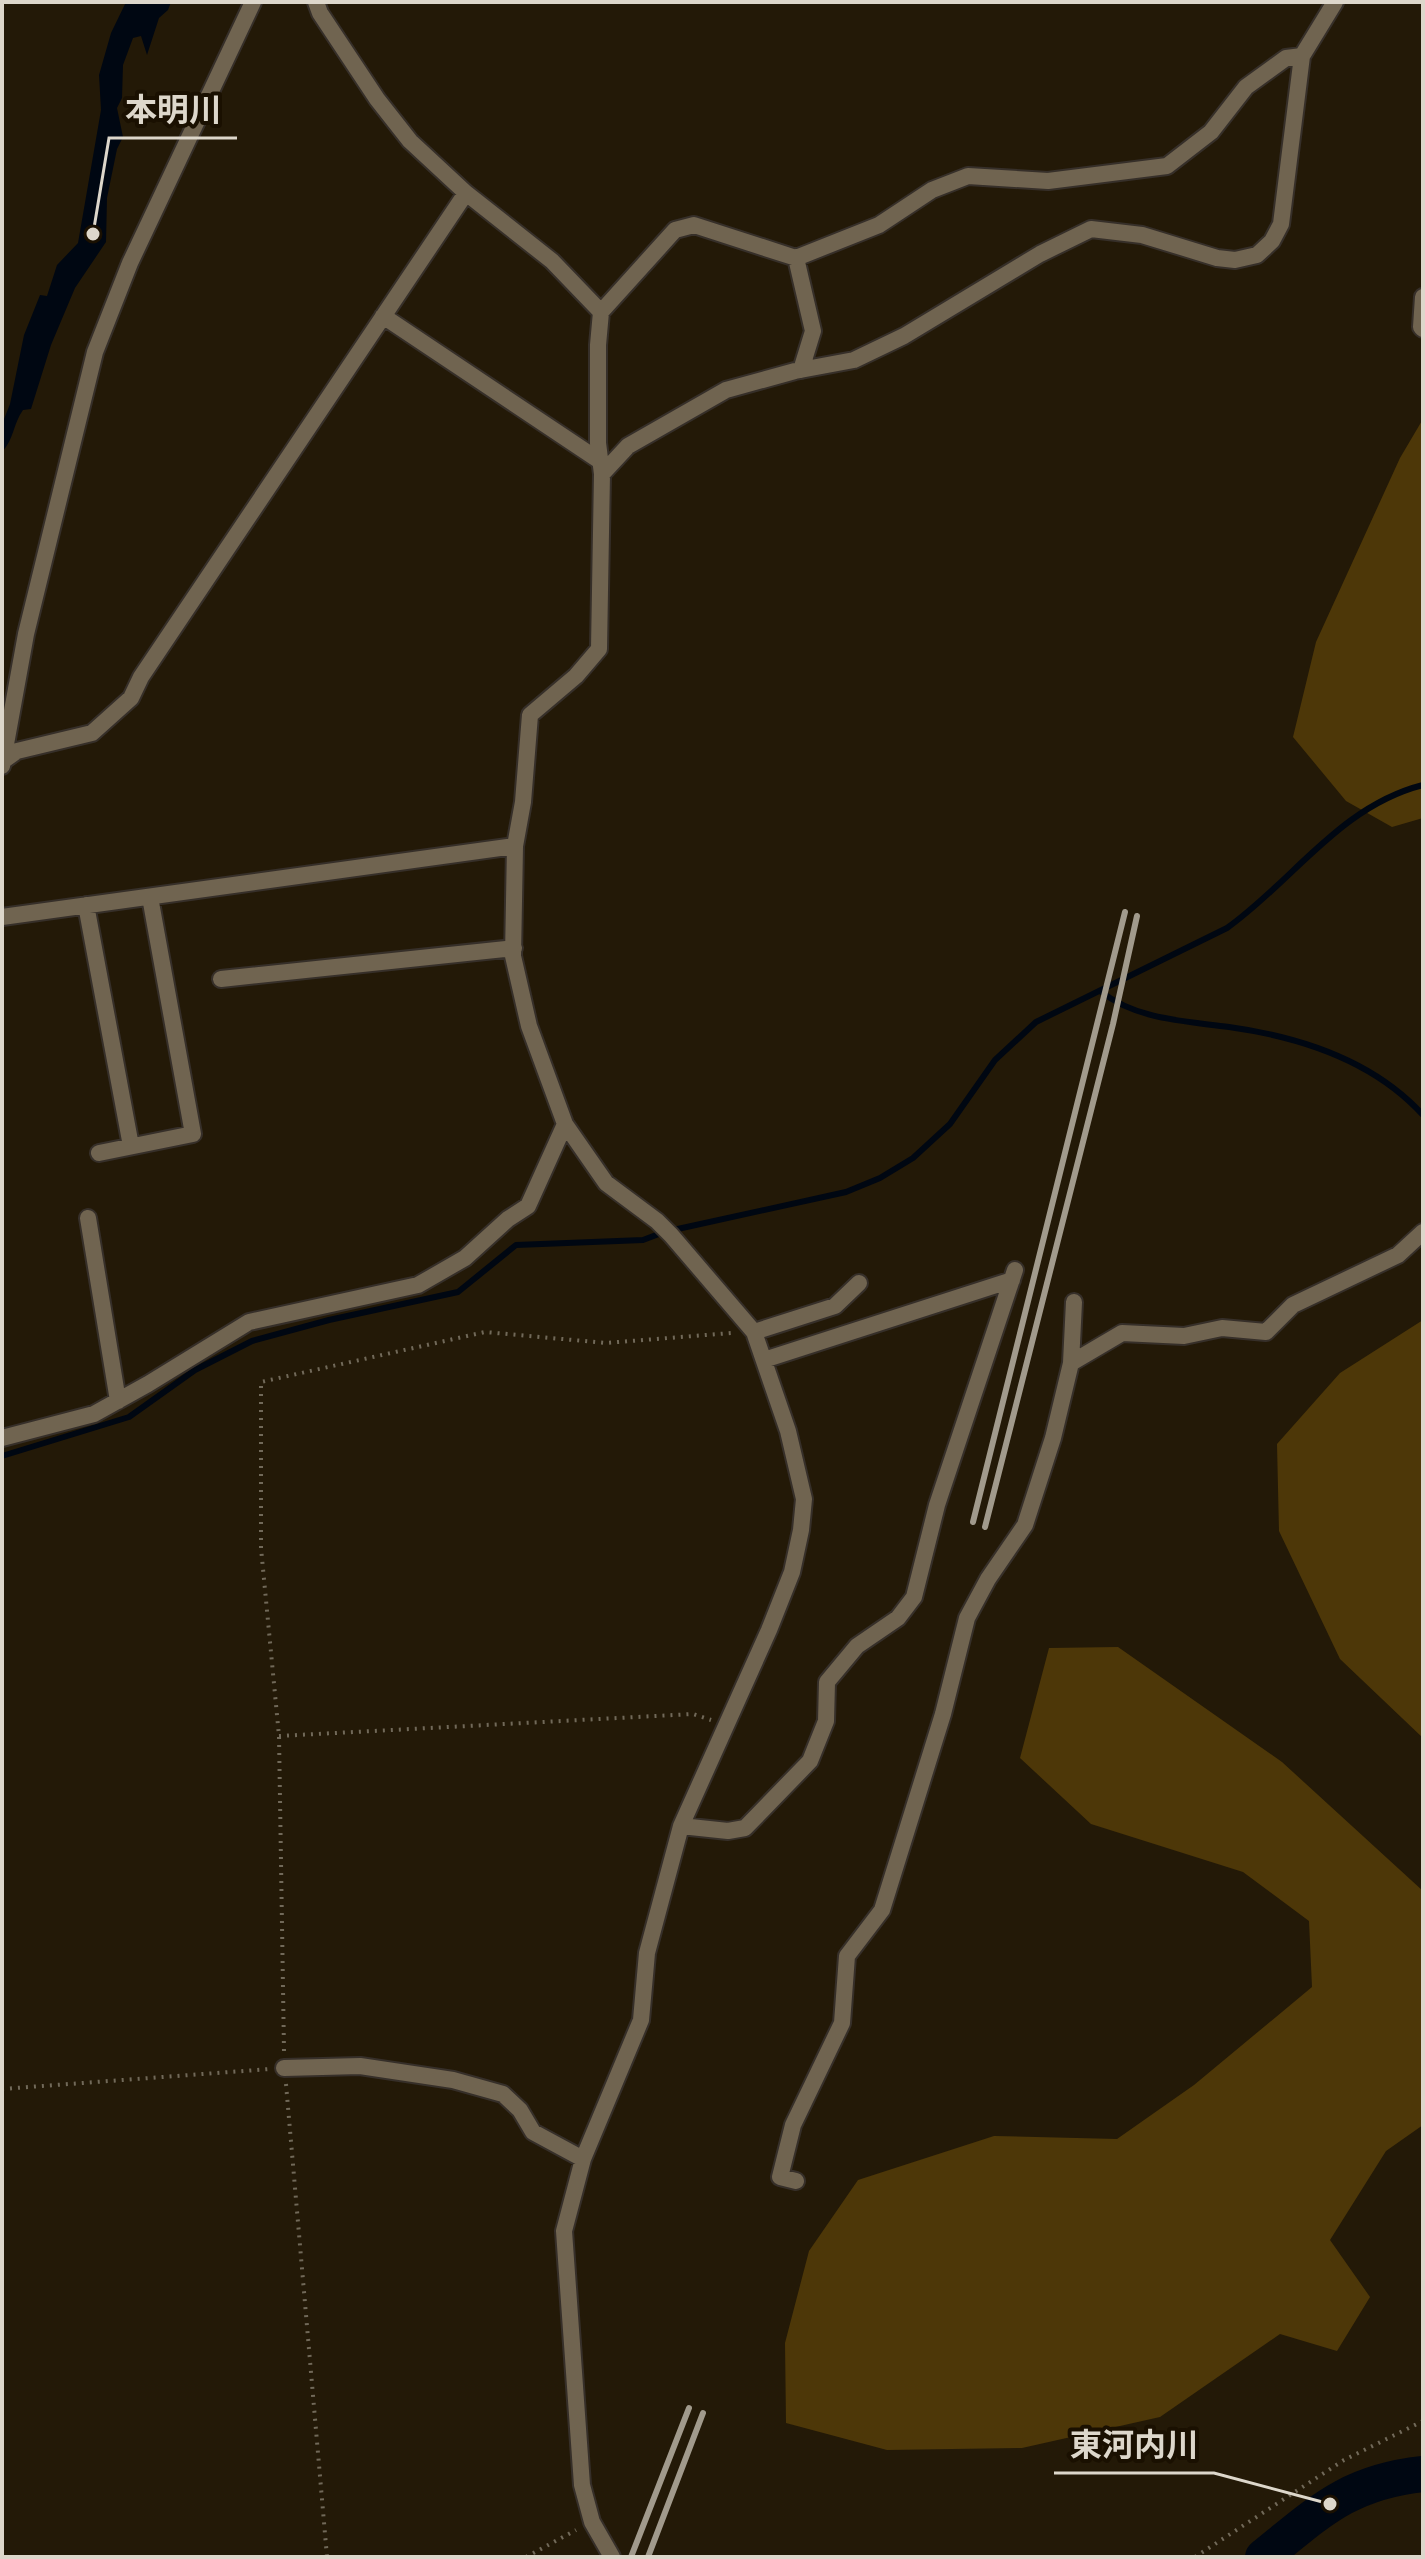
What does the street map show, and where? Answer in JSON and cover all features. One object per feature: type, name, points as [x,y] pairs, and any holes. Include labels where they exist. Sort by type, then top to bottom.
[{"type":"street","points":[[2,764],[26,634],[95,352],[130,263],[253,2]]},
{"type":"street","points":[[316,2],[320,13],[377,99],[410,141],[466,193],[552,261],[601,312]]},
{"type":"street","points":[[601,467],[628,446],[726,390],[854,360],[904,336],[1040,254],[1091,229],[1142,235],[1217,258],[1235,260],[1257,255],[1272,241],[1281,224],[1302,56],[1335,2]]},
{"type":"street","points":[[612,2557],[592,2522],[582,2485],[564,2231],[583,2159],[641,2020],[647,1953],[681,1826],[792,1572],[804,1499],[788,1431],[754,1332],[671,1235],[606,1183],[565,1124],[529,1026],[514,948],[515,846],[523,802],[530,715],[576,676],[599,649],[601,312],[675,230],[694,225],[796,258],[879,225],[932,190],[968,176],[1048,181],[1167,166],[1211,132],[1246,87],[1286,58],[1302,56]]},
{"type":"street","points":[[2,764],[17,751],[92,733],[131,698],[141,677],[466,193]]},
{"type":"street","points":[[796,258],[813,331],[801,370]]},
{"type":"street","points":[[1423,297],[1423,329]]},
{"type":"street","points":[[383,316],[601,467]]},
{"type":"street","points":[[2,917],[515,846]]},
{"type":"street","points":[[99,1153],[193,1134],[150,897]]},
{"type":"street","points":[[86,905],[131,1146]]},
{"type":"street","points":[[221,979],[514,948]]},
{"type":"street","points":[[2,1438],[94,1414],[249,1322],[418,1285],[465,1258],[508,1219],[528,1206],[565,1124]]},
{"type":"street","points":[[88,1218],[118,1401]]},
{"type":"street","points":[[1071,1363],[1122,1333],[1184,1336],[1222,1328],[1266,1332],[1293,1305],[1398,1255],[1423,1232]]},
{"type":"street","points":[[681,1826],[728,1831],[745,1828],[810,1761],[826,1721],[827,1682],[857,1646],[898,1618],[914,1597],[937,1505],[1014,1275],[764,1360]]},
{"type":"street","points":[[754,1332],[835,1306],[859,1283]]},
{"type":"street","points":[[796,2181],[780,2177],[793,2125],[842,2023],[847,1956],[882,1910],[943,1714],[967,1618],[988,1579],[1025,1525],[1053,1438],[1071,1363],[1074,1302]]},
{"type":"street","points":[[284,2068],[360,2066],[453,2080],[503,2094],[520,2110],[533,2132],[583,2159]]},
{"type":"path","points":[[327,2557],[284,2068],[279,1736],[261,1548],[261,1382],[485,1332],[606,1343],[754,1332]]},
{"type":"path","points":[[279,1736],[693,1714],[727,1726]]},
{"type":"path","points":[[2,2089],[284,2068]]},
{"type":"path","points":[[1195,2557],[1344,2460],[1423,2421]]},
{"type":"path","points":[[526,2557],[592,2522]]},
{"type":"shaded area","points":[[126,2],[171,2],[159,18],[147,55],[141,36],[133,38],[123,65],[122,98],[117,108],[123,137],[117,149],[107,198],[106,242],[75,288],[51,345],[31,409],[23,410],[2,452],[2,424],[10,404],[24,335],[40,295],[47,296],[57,265],[78,243],[101,110],[99,75],[111,33]]},
{"type":"shaded area","points":[[1423,419],[1423,818],[1392,827],[1346,801],[1293,737],[1316,642],[1400,458]]},
{"type":"shaded area","points":[[1423,1320],[1423,1738],[1340,1659],[1279,1531],[1277,1444],[1340,1373]]},
{"type":"shaded area","points":[[1118,1647],[1282,1762],[1423,1891],[1423,2125],[1386,2151],[1330,2240],[1370,2297],[1337,2351],[1280,2334],[1160,2417],[1022,2448],[887,2450],[786,2423],[785,2343],[809,2251],[858,2180],[994,2136],[1117,2139],[1194,2085],[1312,1987],[1309,1921],[1243,1872],[1091,1824],[1020,1758],[1049,1648]]},
{"type":"waterway","points":[[2,1456],[129,1417],[195,1370],[252,1341],[329,1320],[458,1292],[516,1245],[643,1240],[664,1232],[846,1192],[880,1178],[913,1158],[950,1124],[995,1060],[1036,1022],[1227,928],[1342,827],[1393,795],[1423,785]]},
{"type":"waterway","points":[[1100,991],[1114,1001],[1145,1014],[1256,1031],[1334,1054],[1382,1079],[1423,1115]]},
{"type":"waterway","points":[[1263,2557],[1318,2513],[1354,2492],[1374,2484],[1423,2474]]},
{"type":"railway","points":[[973,1522],[1125,912]]},
{"type":"railway","points":[[985,1527],[1113,1024],[1137,916]]},
{"type":"railway","points":[[631,2557],[689,2408]]},
{"type":"railway","points":[[648,2557],[703,2413]]},
{"type":"place","name":"本明川","points":[[93,234]]},
{"type":"place","name":"東河内川","points":[[1330,2504]]}]
